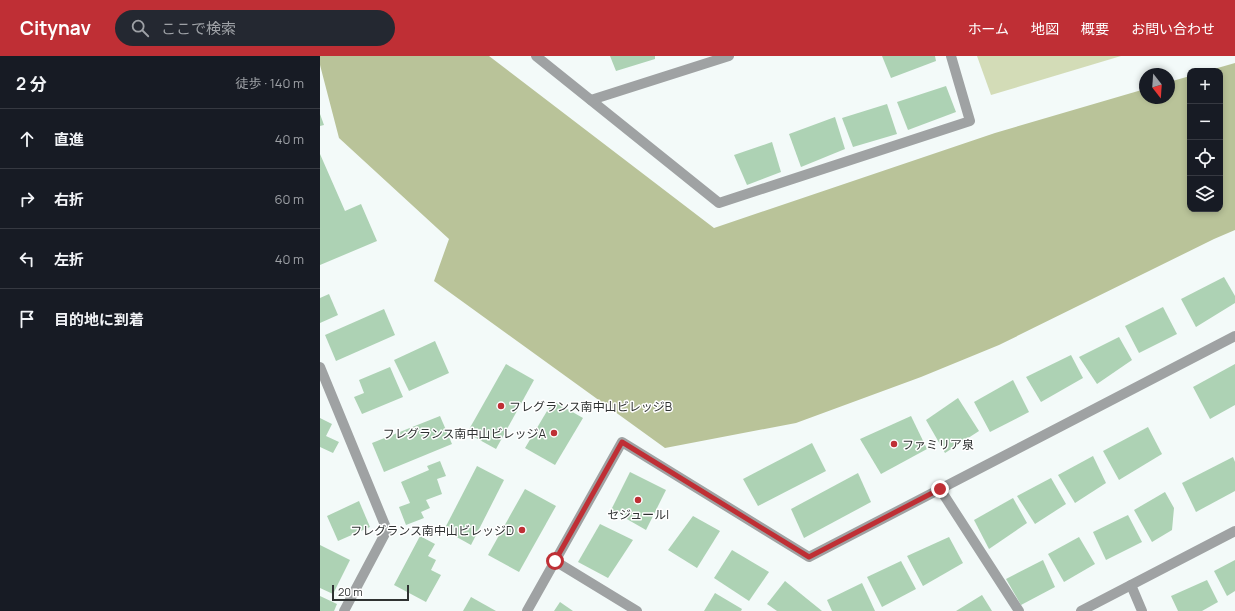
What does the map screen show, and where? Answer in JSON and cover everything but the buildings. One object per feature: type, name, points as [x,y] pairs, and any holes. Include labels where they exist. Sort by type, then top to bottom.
[{"type":"street","points":[[536,56],[719,203],[970,121],[951,56]]},
{"type":"street","points":[[591,100],[730,56]]},
{"type":"street","points":[[528,611],[622,442],[809,557],[1235,336]]},
{"type":"street","points":[[320,367],[387,530],[344,611]]},
{"type":"street","points":[[940,489],[1019,611]]},
{"type":"street","points":[[1081,611],[1235,531]]},
{"type":"street","points":[[555,561],[637,611]]},
{"type":"street","points":[[1131,585],[1142,611]]},
{"type":"green space","points":[[320,56],[489,56],[714,228],[995,133],[1139,91],[1139,104],[1175,104],[1175,80],[1187,77],[1187,212],[1223,212],[1223,68],[1218,68],[1235,63],[1235,230],[999,345],[921,377],[796,423],[665,448],[434,281],[449,239],[339,138],[320,65]]},
{"type":"green space","points":[[977,56],[1121,56],[991,95]]},
{"type":"place","name":"フレグランス南中山ビレッジB","points":[[501,406]]},
{"type":"place","name":"フレグランス南中山ビレッジA","points":[[554,433]]},
{"type":"place","name":"ファミリア泉","points":[[894,444]]},
{"type":"place","name":"セジュールI","points":[[638,500]]},
{"type":"place","name":"フレグランス南中山ビレッジD","points":[[522,530]]},
{"type":"route","points":[[555,561],[622,442],[809,557],[940,489]]}]
